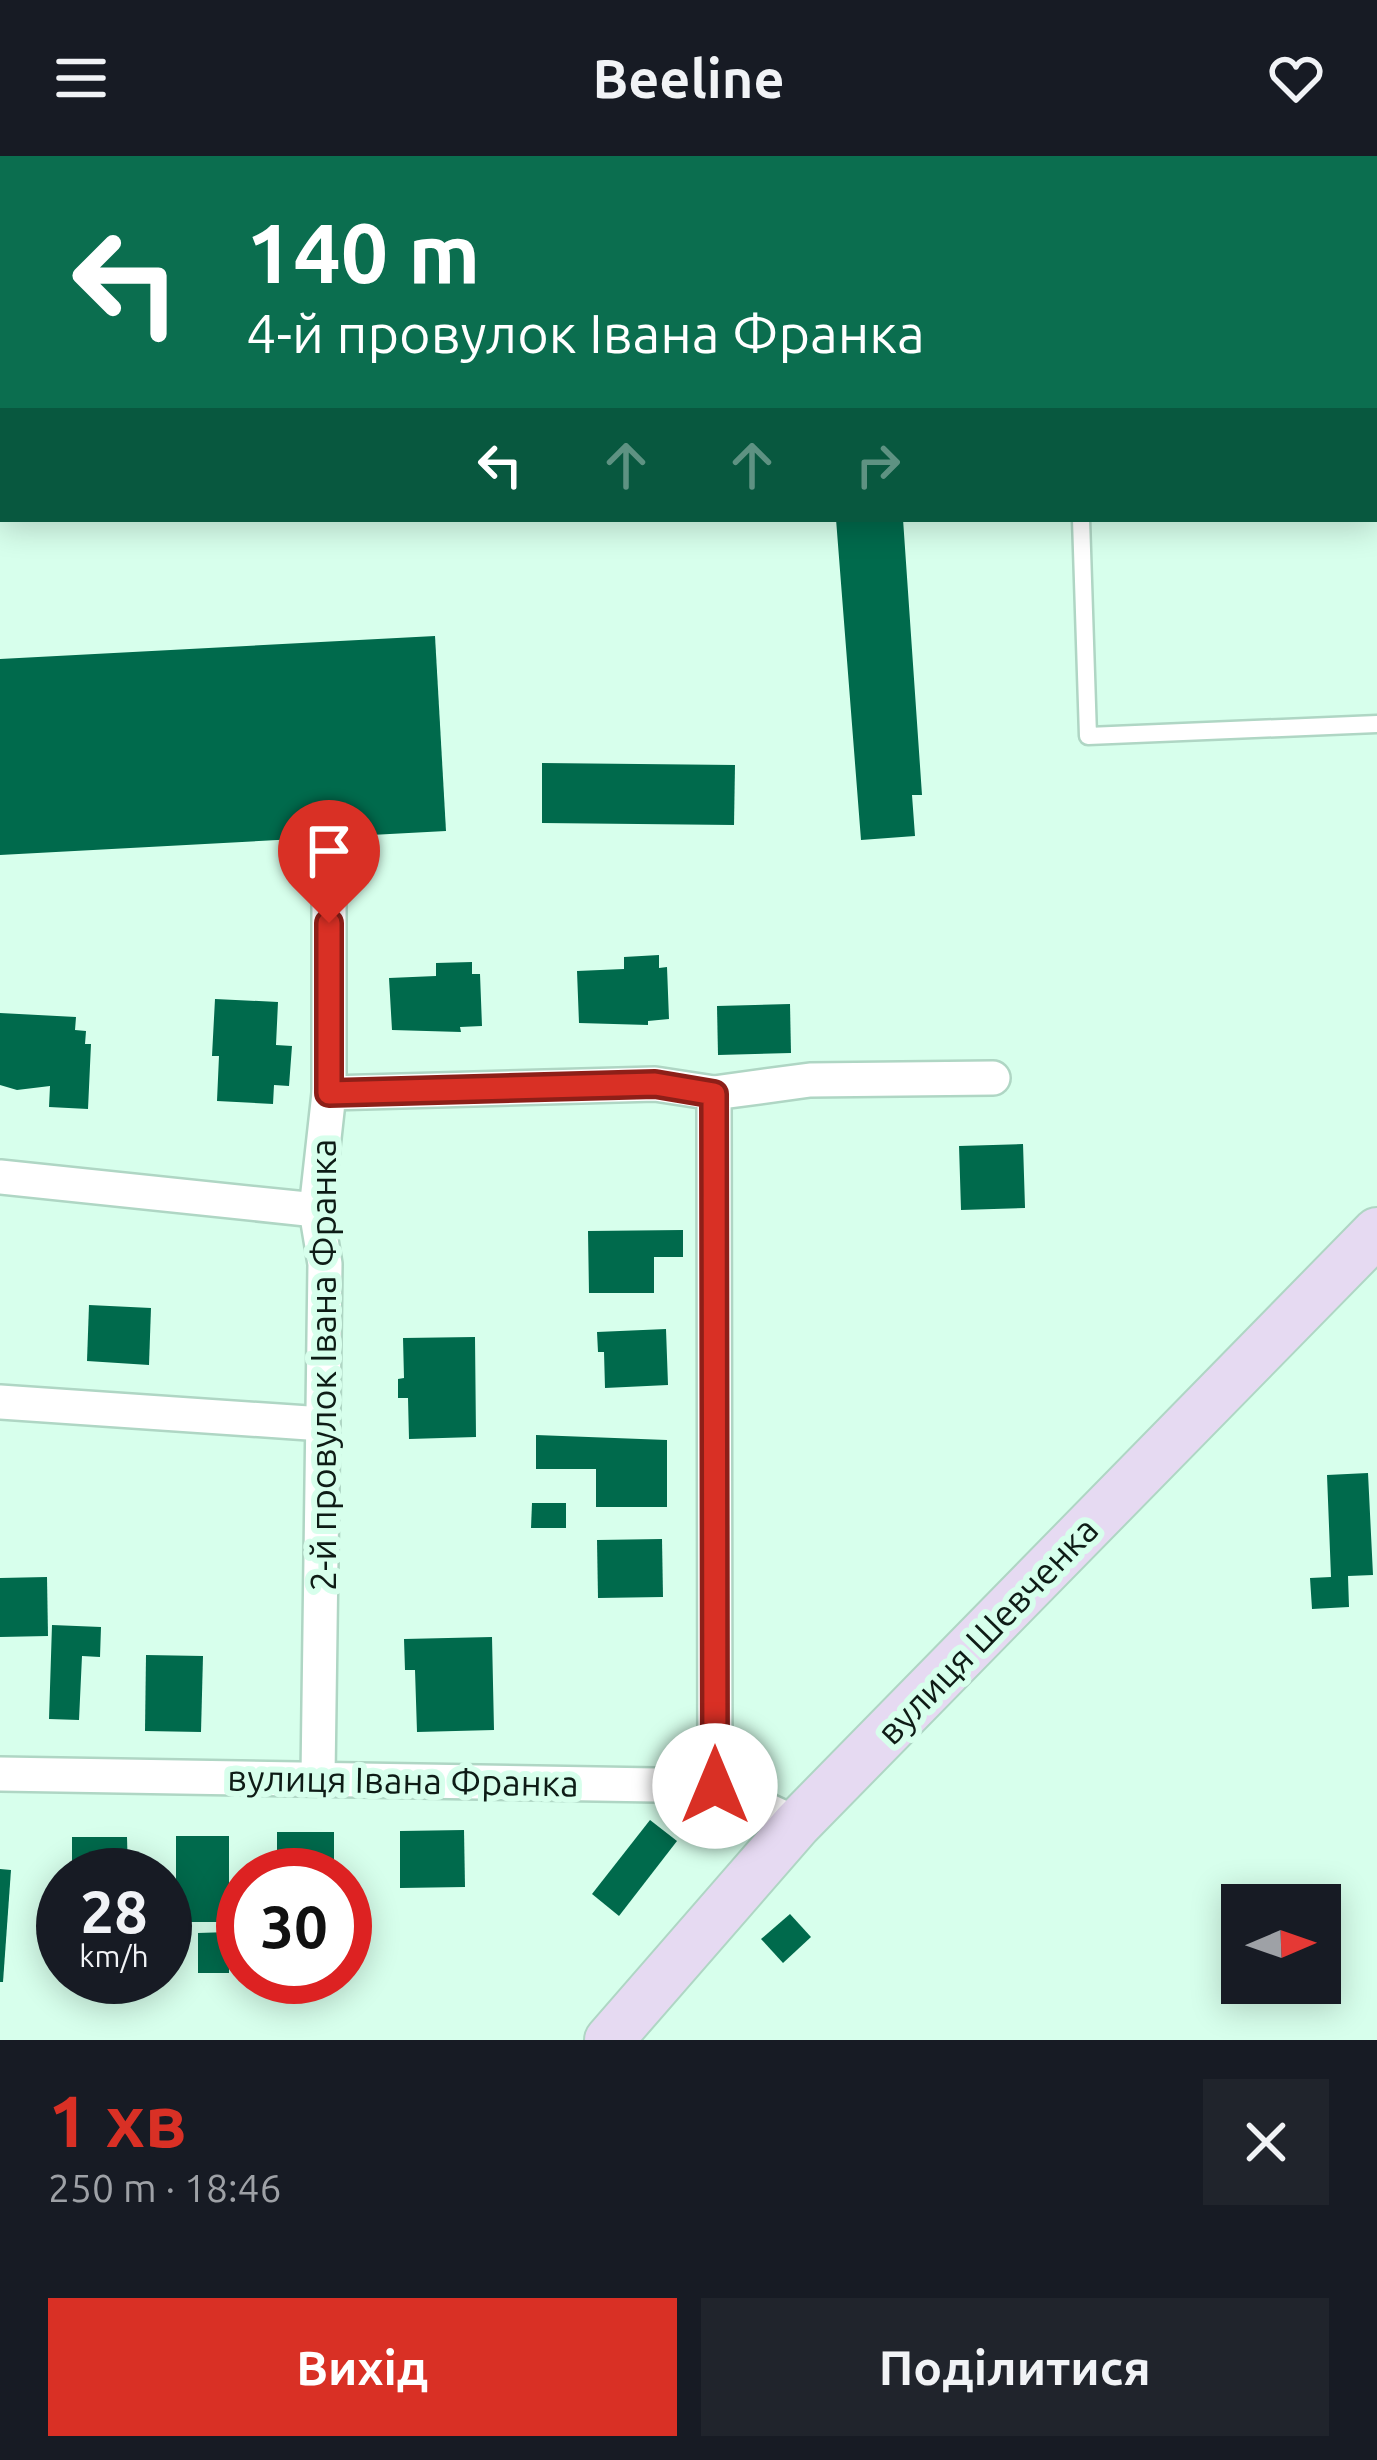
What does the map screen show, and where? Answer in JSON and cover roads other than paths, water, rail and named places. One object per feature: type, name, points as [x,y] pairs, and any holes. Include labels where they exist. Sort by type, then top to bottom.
[{"type":"main road","name":"вулиця Шевченка","points":[[609,2040],[797,1824],[1377,1232]]},
{"type":"street","name":"2-й провулок Івана Франка","points":[[319,1777],[325,1264],[316,1210],[329,1093],[329,881]]},
{"type":"street","points":[[329,1093],[655,1084],[714,1094],[810,1080],[993,1078]]},
{"type":"street","points":[[714,1094],[715,1786]]},
{"type":"street","points":[[0,1177],[316,1210]]},
{"type":"street","points":[[0,1402],[323,1424]]},
{"type":"street","name":"вулиця Івана Франка","points":[[0,1774],[715,1786],[797,1824]]},
{"type":"lane","points":[[1081,522],[1088,736],[1377,724]]}]
